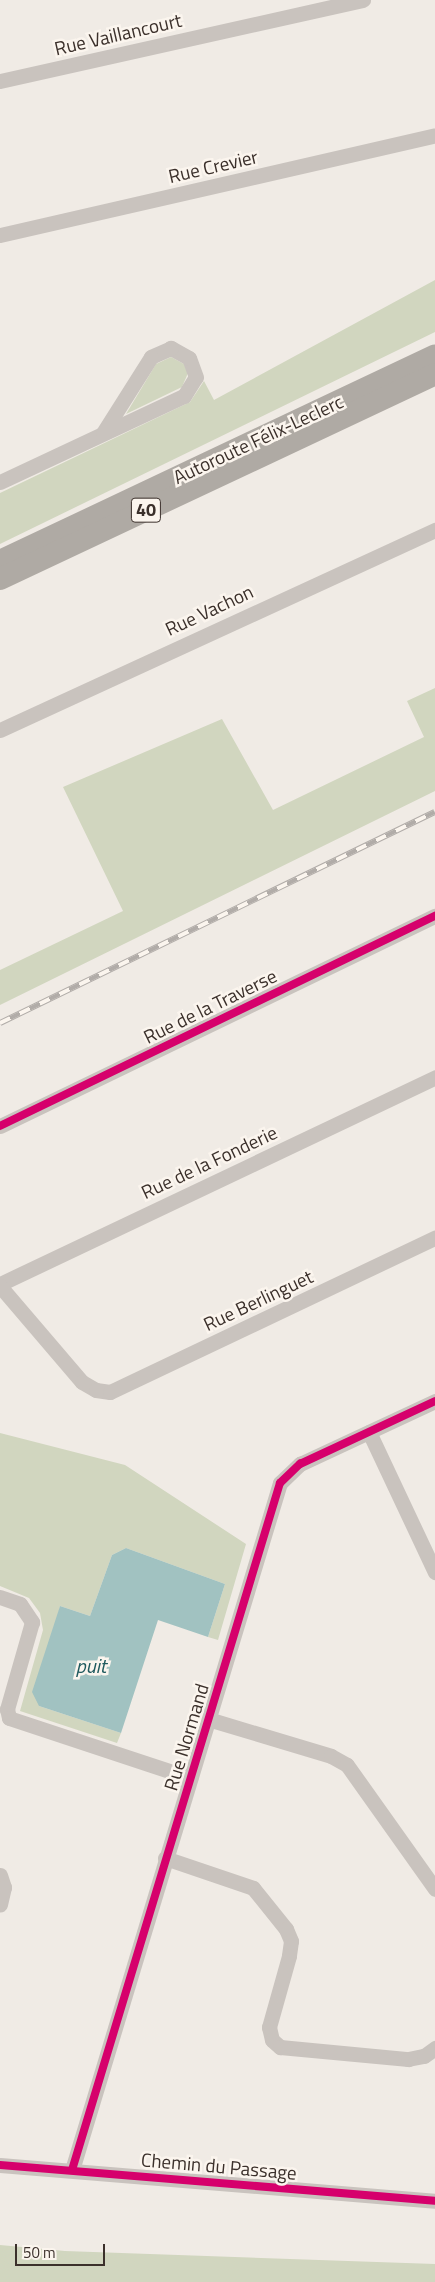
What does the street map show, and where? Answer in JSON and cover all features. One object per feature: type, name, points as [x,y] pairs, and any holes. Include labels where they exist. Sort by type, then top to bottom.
[{"type":"highway","name":"Autoroute Félix-Leclerc","points":[[0,561],[435,355]]},
{"type":"highway","name":"Autoroute Félix-Leclerc","points":[[0,579],[435,374]]},
{"type":"street","name":"Rue Vaillancourt","points":[[0,81],[363,0]]},
{"type":"street","name":"Rue Crevier","points":[[0,235],[435,135]]},
{"type":"street","points":[[0,482],[103,433],[190,391],[196,373],[190,358],[171,348],[151,357],[103,433]]},
{"type":"street","name":"Rue Vachon","points":[[0,730],[435,530]]},
{"type":"street","name":"Rue de la Traverse","points":[[0,1126],[435,916]]},
{"type":"street","name":"Rue de la Fonderie","points":[[0,1285],[435,1077]]},
{"type":"street","name":"Rue Berlinguet","points":[[0,1285],[82,1382],[96,1390],[113,1391],[435,1238]]},
{"type":"street","name":"Rue Normand","points":[[72,2170],[280,1483],[300,1464],[435,1401]]},
{"type":"street","points":[[369,1432],[431,1553],[435,1572]]},
{"type":"street","points":[[0,1597],[20,1604],[32,1622],[7,1709],[9,1718],[190,1778]]},
{"type":"street","points":[[208,1719],[331,1756],[347,1765],[435,1889]]},
{"type":"street","points":[[165,1858],[253,1888],[286,1928],[291,1941],[289,1956],[269,2027],[272,2040],[280,2046],[408,2059],[424,2056],[435,2048]]},
{"type":"street","points":[[0,1875],[4,1887],[0,1905]]},
{"type":"street","name":"Chemin du Passage","points":[[0,2164],[435,2201]]},
{"type":"green space","points":[[435,280],[435,332],[0,544],[0,493],[190,402],[204,381],[214,400]]},
{"type":"green space","points":[[171,357],[184,364],[188,373],[182,387],[126,414],[156,364]]},
{"type":"green space","points":[[435,688],[435,791],[0,1005],[0,970],[123,911],[63,787],[222,719],[273,810],[424,737],[407,701]]},
{"type":"green space","points":[[0,1433],[125,1465],[246,1544],[218,1640],[208,1637],[225,1584],[126,1548],[112,1555],[90,1616],[60,1606],[39,1706],[121,1733],[117,1743],[20,1711],[43,1630],[40,1613],[29,1598],[0,1586]]},
{"type":"green space","points":[[0,2245],[65,2251],[435,2264],[435,2282],[0,2282]]},
{"type":"water","name":"puit","points":[[126,1548],[225,1584],[208,1637],[158,1620],[121,1733],[39,1706],[32,1692],[60,1606],[90,1616],[112,1555]]},
{"type":"railway","points":[[0,1023],[435,812]]},
{"type":"cycle path","points":[[0,1126],[435,916]]},
{"type":"cycle path","points":[[72,2170],[280,1483],[300,1464],[435,1401]]},
{"type":"cycle path","points":[[0,2165],[435,2201]]}]
